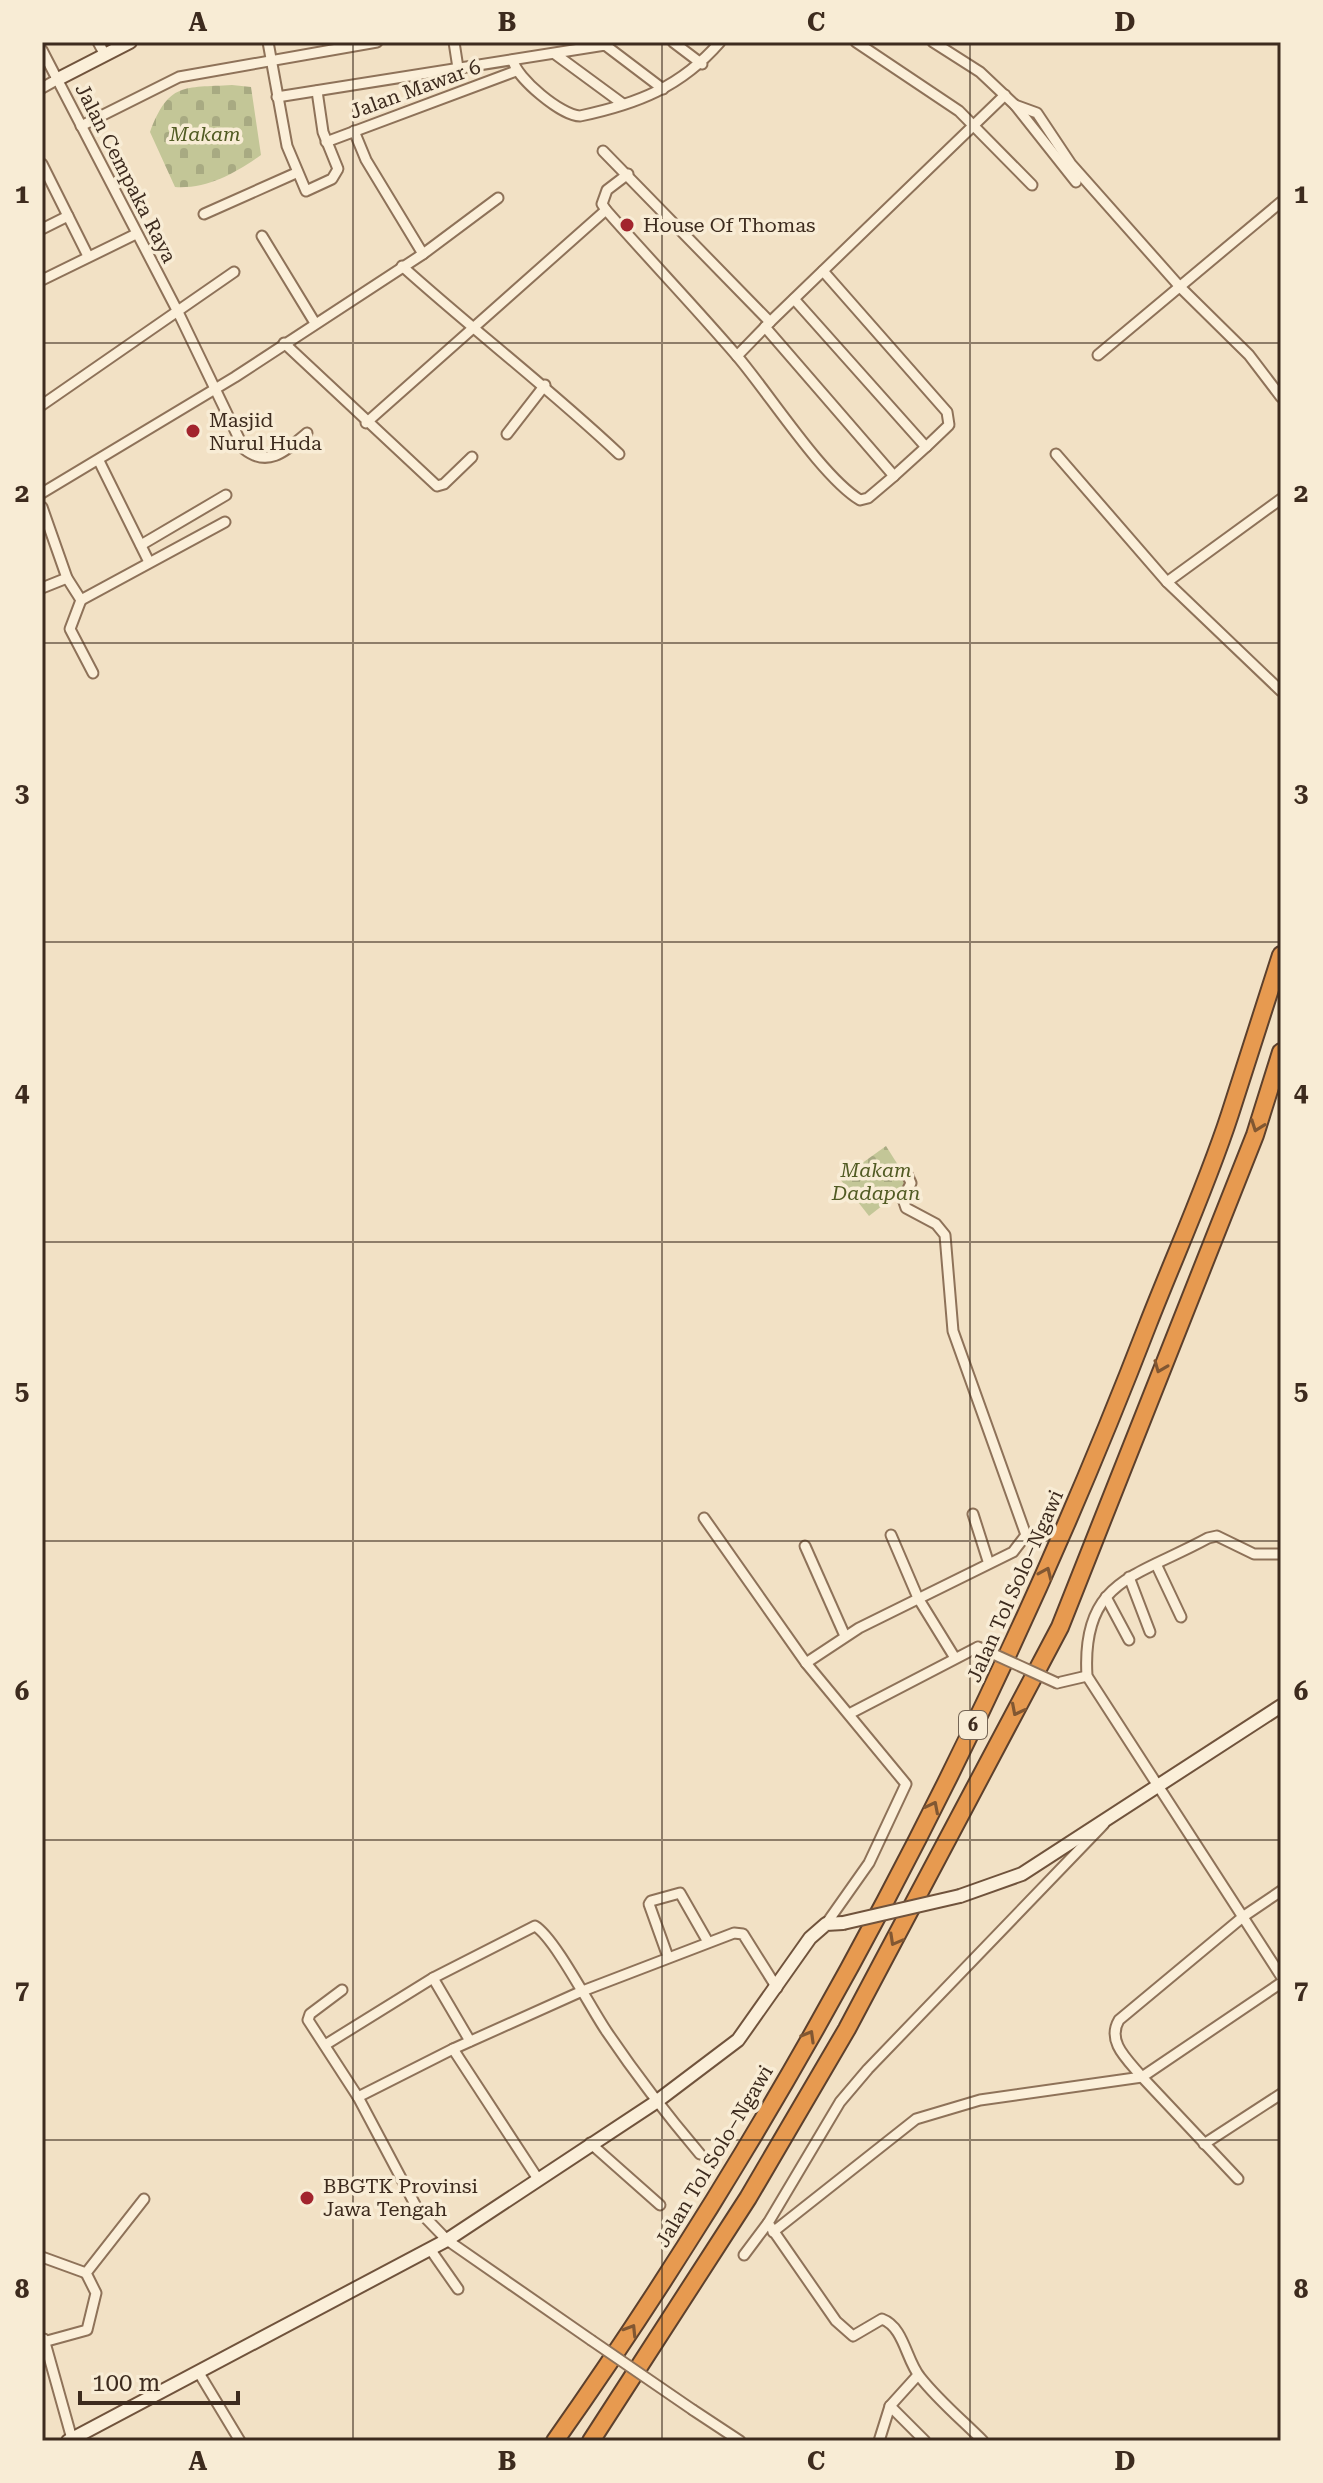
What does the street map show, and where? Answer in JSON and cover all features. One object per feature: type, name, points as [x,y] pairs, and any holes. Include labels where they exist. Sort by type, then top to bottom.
[{"type":"highway","name":"Jalan Tol Solo–Ngawi","points":[[555,2441],[609,2365],[822,2013],[936,1801],[1026,1619],[1115,1411],[1230,1116],[1281,955]]},
{"type":"highway","name":"6","points":[[591,2441],[748,2198],[847,2029],[1060,1627],[1255,1135],[1281,1052]]},
{"type":"street","points":[[98,42],[105,55]]},
{"type":"street","points":[[42,88],[130,42]]},
{"type":"street","points":[[268,42],[277,97],[296,173],[306,191],[336,175],[338,169],[326,142],[317,91]]},
{"type":"street","points":[[81,126],[179,77],[377,42]]},
{"type":"street","points":[[454,42],[458,68]]},
{"type":"street","points":[[673,42],[702,64]]},
{"type":"street","points":[[514,66],[572,116],[623,104],[663,89],[702,64],[720,42]]},
{"type":"street","points":[[856,42],[936,95],[974,126],[1032,185]]},
{"type":"street","points":[[933,42],[980,72],[1005,95],[1076,182]]},
{"type":"street","points":[[277,97],[458,68],[514,66],[555,54],[609,45],[663,89]]},
{"type":"street","name":"Jalan Cempaka Raya","points":[[42,50],[250,454],[270,459],[280,456],[307,433]]},
{"type":"street","points":[[555,54],[623,104]]},
{"type":"street","name":"Jalan Mawar 6","points":[[326,142],[514,66]]},
{"type":"street","points":[[737,356],[1005,95]]},
{"type":"street","points":[[1015,105],[1037,113],[1071,164],[1181,288],[1249,355],[1281,397]]},
{"type":"street","points":[[354,131],[366,160],[423,254]]},
{"type":"street","points":[[603,151],[768,325],[894,476]]},
{"type":"street","points":[[42,164],[88,256]]},
{"type":"street","points":[[204,214],[296,173]]},
{"type":"street","points":[[628,174],[607,190],[602,204],[606,210],[737,356],[852,495],[860,500],[868,498],[949,425],[947,412],[823,271]]},
{"type":"street","points":[[42,493],[215,390],[423,254],[498,198]]},
{"type":"street","points":[[1098,355],[1281,202]]},
{"type":"street","points":[[366,423],[474,331],[606,210]]},
{"type":"street","points":[[42,229],[68,216]]},
{"type":"street","points":[[42,280],[136,234]]},
{"type":"street","points":[[262,236],[315,323]]},
{"type":"street","points":[[402,266],[474,331],[545,385],[619,454]]},
{"type":"street","points":[[42,405],[234,272]]},
{"type":"street","points":[[794,299],[926,447]]},
{"type":"street","points":[[284,343],[366,423],[437,486],[444,484],[472,457]]},
{"type":"street","points":[[507,434],[545,385]]},
{"type":"street","points":[[1056,454],[1167,582],[1281,691]]},
{"type":"street","points":[[99,461],[149,562]]},
{"type":"street","points":[[141,545],[226,495]]},
{"type":"street","points":[[1167,582],[1281,499]]},
{"type":"street","points":[[42,507],[67,578],[81,600]]},
{"type":"street","points":[[93,673],[70,629],[81,600],[225,522]]},
{"type":"street","points":[[42,588],[67,578]]},
{"type":"street","points":[[806,1663],[845,1636],[988,1561],[1013,1552],[1023,1542],[1026,1530],[953,1331],[945,1235],[936,1224],[906,1208],[903,1199],[911,1183],[906,1172]]},
{"type":"street","points":[[973,1514],[988,1561]]},
{"type":"street","points":[[42,2257],[86,2273],[96,2293],[87,2330],[44,2340],[70,2440],[447,2240],[656,2102],[738,2040],[777,1988],[798,1953],[826,1924],[869,1863],[906,1784],[851,1713],[806,1663],[704,1518]]},
{"type":"street","points":[[891,1535],[918,1598],[955,1658]]},
{"type":"street","points":[[1281,1554],[1254,1554],[1217,1536],[1129,1577],[1106,1597],[1091,1621],[1085,1643],[1087,1676],[1281,1976]]},
{"type":"street","points":[[805,1546],[845,1636]]},
{"type":"street","points":[[1156,1564],[1181,1617]]},
{"type":"street","points":[[1129,1577],[1150,1632]]},
{"type":"street","points":[[1106,1597],[1129,1640]]},
{"type":"street","points":[[851,1713],[978,1647],[1057,1683],[1087,1676]]},
{"type":"street","points":[[826,1924],[843,1923],[960,1896],[1022,1874],[1159,1788],[1281,1706]]},
{"type":"street","points":[[744,2255],[768,2223],[840,2102],[868,2069],[1051,1883],[1108,1819]]},
{"type":"street","points":[[1238,2179],[1142,2077],[1113,2035],[1119,2020],[1244,1916],[1281,1891]]},
{"type":"street","points":[[668,1957],[649,1904],[651,1901],[680,1893],[708,1942]]},
{"type":"street","points":[[325,2045],[433,1978],[535,1926],[548,1936],[580,1992],[656,2102],[700,2154]]},
{"type":"street","points":[[358,2097],[453,2049],[580,1992],[734,1933],[743,1934],[777,1988]]},
{"type":"street","points":[[433,1978],[470,2041]]},
{"type":"street","points":[[773,2232],[916,2119],[980,2100],[1142,2077],[1281,1983]]},
{"type":"street","points":[[342,1990],[310,2014],[308,2020],[358,2097],[418,2210],[447,2240],[740,2441]]},
{"type":"street","points":[[453,2049],[538,2179]]},
{"type":"street","points":[[1204,2144],[1281,2094]]},
{"type":"street","points":[[590,2143],[660,2205]]},
{"type":"street","points":[[86,2273],[144,2199]]},
{"type":"street","points":[[768,2223],[836,2321],[853,2336],[882,2319],[887,2321],[901,2340],[918,2375],[983,2441]]},
{"type":"street","points":[[430,2249],[458,2289]]},
{"type":"street","points":[[199,2373],[240,2441]]},
{"type":"street","points":[[879,2441],[890,2406],[918,2375]]},
{"type":"street","points":[[890,2406],[925,2441]]},
{"type":"green space","name":"Makam","points":[[232,85],[251,87],[261,155],[221,178],[199,185],[175,187],[150,132],[157,116],[171,96],[180,91]]},
{"type":"green space","name":"Makam Dadapan","points":[[886,1146],[910,1184],[869,1216],[840,1179]]},
{"type":"place","name":"House Of Thomas","points":[[627,225]]},
{"type":"place","name":"Masjid Nurul Huda","points":[[193,431]]},
{"type":"place","name":"BBGTK Provinsi Jawa Tengah","points":[[307,2198]]}]
